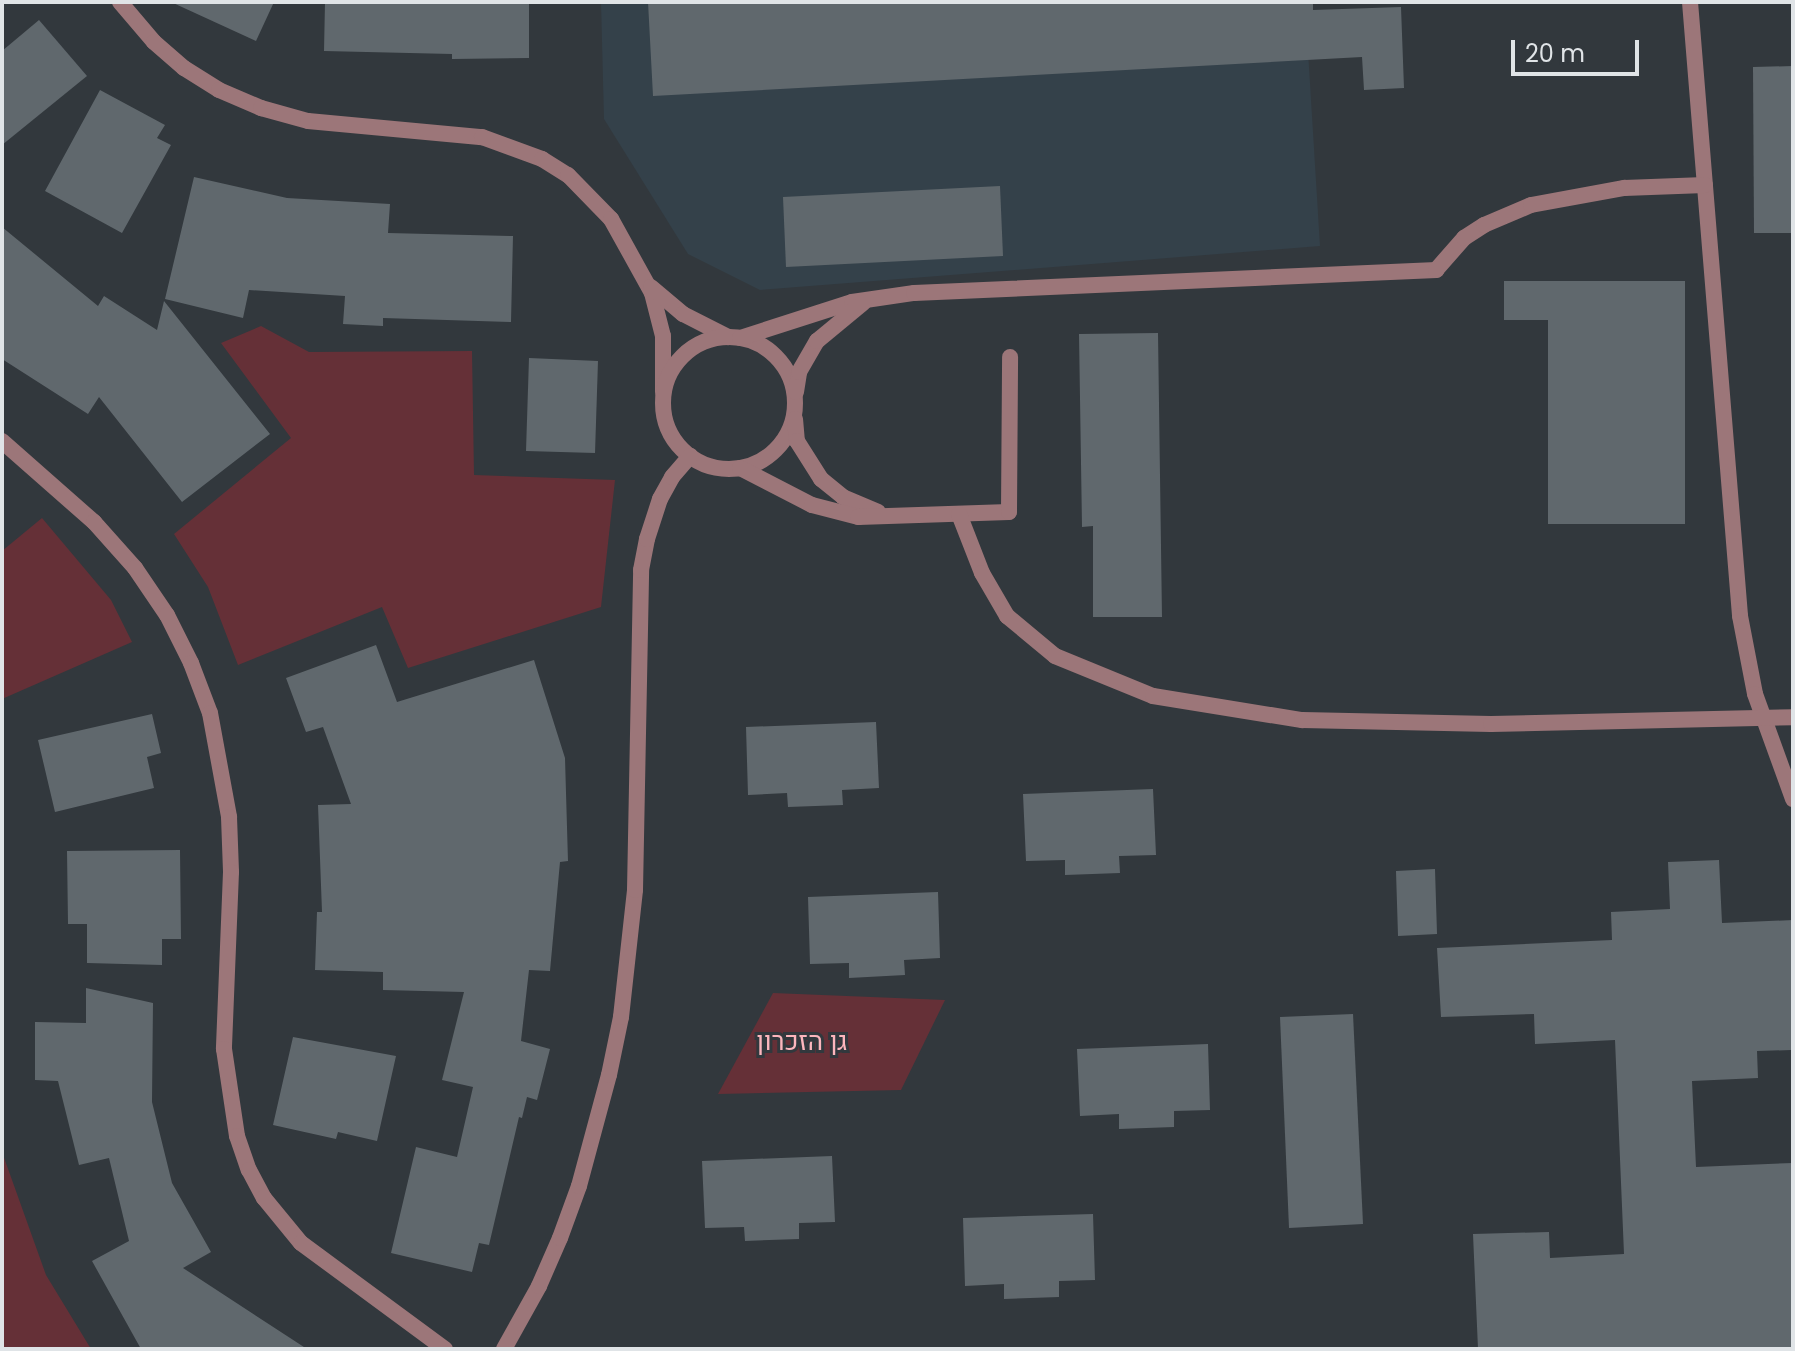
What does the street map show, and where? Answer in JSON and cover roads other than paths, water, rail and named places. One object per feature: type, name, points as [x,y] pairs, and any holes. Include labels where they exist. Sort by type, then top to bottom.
[{"type":"street","points":[[120,2],[154,42],[184,68],[219,90],[261,108],[308,121],[482,137],[542,159],[568,175],[611,219],[647,283],[663,336],[663,414],[669,434],[690,456],[708,466],[740,468],[759,462],[776,450],[788,434],[799,372],[817,341],[871,298]]},
{"type":"street","points":[[1690,2],[1740,616],[1762,718],[1793,799]]},
{"type":"street","points":[[663,392],[669,373],[682,356],[698,344],[734,338],[871,298],[914,293],[1436,270],[1464,238],[1484,225],[1531,205],[1624,188],[1705,185]]},
{"type":"street","points":[[647,283],[683,314],[734,338],[759,344],[783,364],[792,383],[797,441],[821,479],[855,503],[895,516]]},
{"type":"street","points":[[740,468],[827,510],[858,517],[1009,512],[1010,357]]},
{"type":"street","points":[[2,441],[94,522],[135,568],[167,615],[191,663],[210,713],[229,817],[231,872],[224,1049],[231,1110],[249,1170],[264,1198],[301,1243],[445,1349]]},
{"type":"street","points":[[504,1349],[539,1286],[560,1238],[579,1186],[609,1075],[621,1017],[635,890],[641,570],[660,499],[672,477],[690,456]]},
{"type":"street","points":[[959,514],[982,573],[1007,616],[1055,656],[1153,696],[1302,720],[1491,724],[1793,717]]},
{"type":"park label","name":"גן הזכרון","points":[[802,1042]]}]
